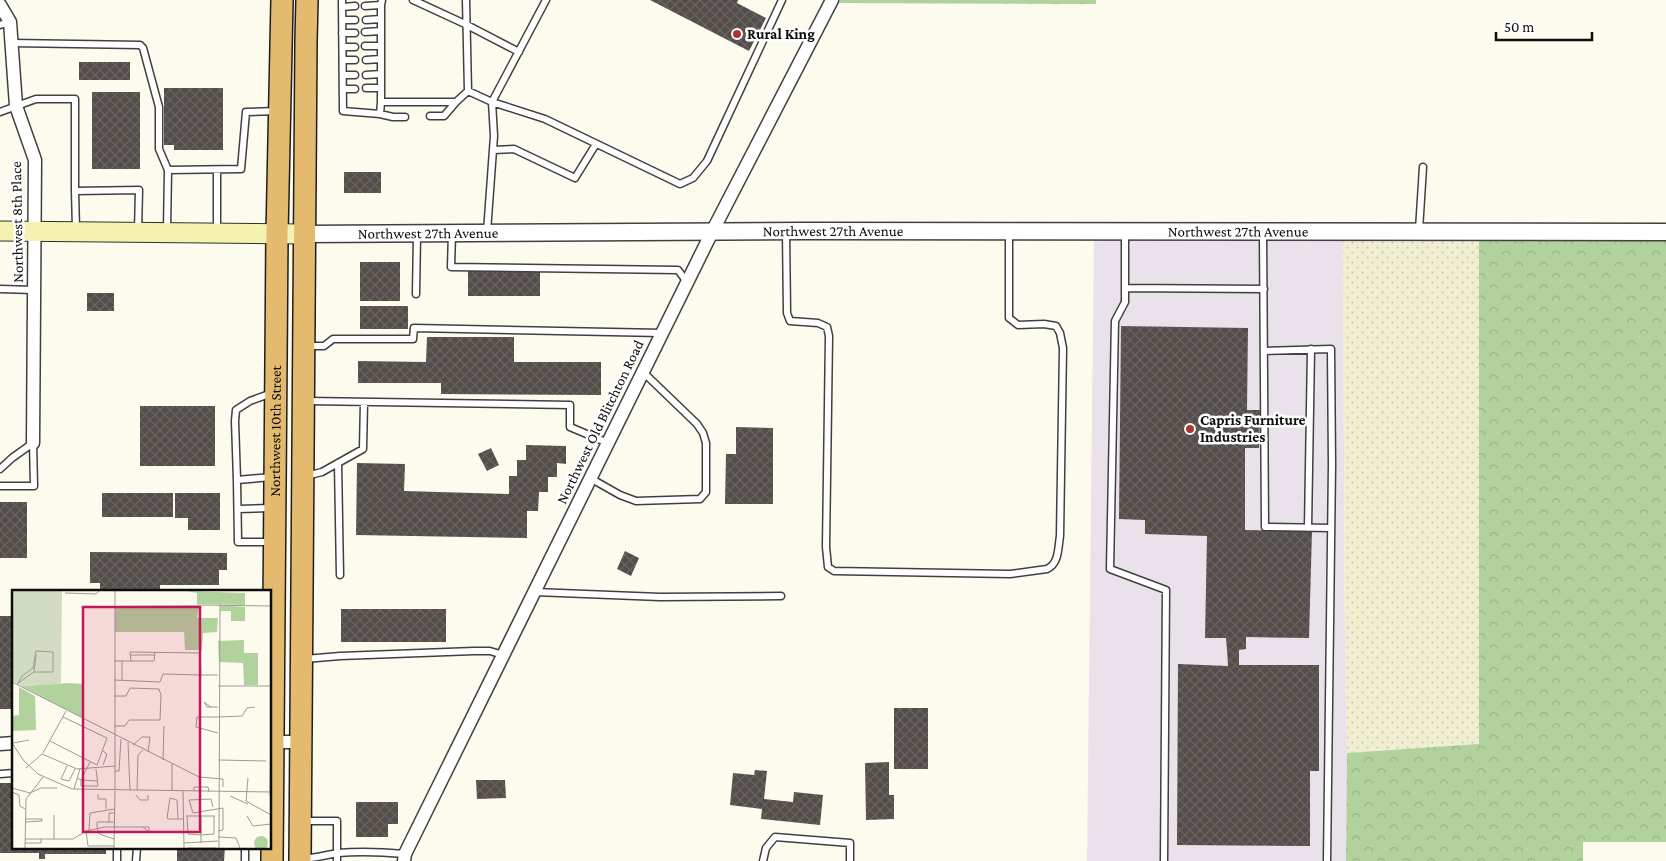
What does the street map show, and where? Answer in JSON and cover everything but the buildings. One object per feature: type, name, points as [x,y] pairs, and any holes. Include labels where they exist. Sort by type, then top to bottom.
[{"type":"highway","name":"Northwest 10th Street","points":[[272,861],[271,742],[276,477],[277,234],[282,0]]},
{"type":"highway","name":"Northwest 10th Street","points":[[300,860],[304,234],[308,0]]},
{"type":"highway","points":[[276,477],[303,476]]},
{"type":"main road","name":"Northwest 27th Avenue","points":[[0,231],[304,234]]},
{"type":"street","name":"Northwest Old Blitchton Road","points":[[404,857],[687,282],[832,0]]},
{"type":"street","name":"Northwest 8th Place","points":[[0,5],[12,43],[16,106],[35,160],[33,443]]},
{"type":"street","name":"Northwest 27th Avenue","points":[[304,234],[786,231],[1666,232]]},
{"type":"street","points":[[271,742],[301,742]]},
{"type":"lane","points":[[414,0],[519,52]]},
{"type":"lane","points":[[466,0],[465,24],[468,91]]},
{"type":"lane","points":[[487,233],[493,150],[492,102],[546,0]]},
{"type":"lane","points":[[468,91],[492,102],[545,119],[680,184],[693,178],[707,161],[782,0]]},
{"type":"lane","points":[[355,6],[342,3],[343,111],[406,117]]},
{"type":"lane","points":[[365,6],[382,3],[382,88],[380,114]]},
{"type":"lane","points":[[366,20],[381,19]]},
{"type":"lane","points":[[342,20],[355,20]]},
{"type":"lane","points":[[365,32],[381,31]]},
{"type":"lane","points":[[342,33],[354,32]]},
{"type":"lane","points":[[12,43],[140,45],[143,48],[159,107],[159,149],[168,170],[167,233]]},
{"type":"lane","points":[[343,47],[355,46]]},
{"type":"lane","points":[[365,46],[381,46]]},
{"type":"lane","points":[[366,60],[381,59]]},
{"type":"lane","points":[[343,60],[355,60]]},
{"type":"lane","points":[[366,75],[381,74]]},
{"type":"lane","points":[[343,75],[355,75]]},
{"type":"lane","points":[[366,88],[382,88]]},
{"type":"lane","points":[[343,89],[355,89]]},
{"type":"lane","points":[[430,116],[444,116],[468,91]]},
{"type":"lane","points":[[0,112],[36,99],[75,99],[76,232]]},
{"type":"lane","points":[[381,102],[456,102]]},
{"type":"lane","points":[[168,170],[241,169],[246,112],[279,111]]},
{"type":"lane","points":[[493,150],[514,149],[575,178],[596,144]]},
{"type":"lane","points":[[1419,232],[1423,167]]},
{"type":"lane","points":[[217,170],[217,234]]},
{"type":"lane","points":[[75,191],[139,190],[138,232]]},
{"type":"lane","points":[[786,231],[787,313],[790,321],[818,323],[827,327],[829,336],[826,547],[828,567],[834,571],[1010,574],[1047,569],[1052,567],[1056,560],[1060,536],[1063,348],[1060,333],[1056,326],[1044,324],[1018,325],[1009,318],[1009,231]]},
{"type":"lane","points":[[1125,231],[1125,302],[1114,321],[1110,570],[1166,590],[1164,861]]},
{"type":"lane","points":[[1263,231],[1265,527],[1331,528]]},
{"type":"lane","points":[[416,294],[417,233]]},
{"type":"lane","points":[[452,233],[451,267],[678,270],[687,282]]},
{"type":"lane","points":[[0,288],[34,290]]},
{"type":"lane","points":[[1125,288],[1264,289]]},
{"type":"lane","points":[[304,346],[324,346],[333,339],[413,338],[414,328],[662,333]]},
{"type":"lane","points":[[1308,528],[1311,349]]},
{"type":"lane","points":[[1264,351],[1331,349],[1327,861]]},
{"type":"lane","points":[[590,478],[620,495],[636,501],[700,500],[706,492],[706,442],[704,433],[643,372]]},
{"type":"lane","points":[[275,542],[238,542],[235,421],[236,410],[250,401],[276,392]]},
{"type":"lane","points":[[303,401],[570,405],[570,427],[608,443]]},
{"type":"lane","points":[[303,476],[322,472],[364,449],[364,402]]},
{"type":"lane","points":[[0,470],[12,458],[33,443]]},
{"type":"lane","points":[[0,486],[34,486],[33,443]]},
{"type":"lane","points":[[338,463],[340,575]]},
{"type":"lane","points":[[237,480],[276,477]]},
{"type":"lane","points":[[238,509],[275,508]]},
{"type":"lane","points":[[535,592],[660,597],[781,596]]},
{"type":"lane","points":[[302,659],[467,651],[490,651],[503,655]]},
{"type":"lane","points":[[300,821],[336,821],[337,861]]},
{"type":"lane","points":[[763,861],[766,848],[774,837],[850,843],[850,861]]},
{"type":"lane","points":[[117,848],[117,861]]},
{"type":"lane","points":[[136,861],[138,848]]},
{"type":"lane","points":[[244,861],[245,848]]},
{"type":"lane","points":[[300,860],[337,854],[380,851],[404,857]]},
{"type":"shaded area","points":[[1094,238],[1343,238],[1347,753],[1346,861],[1087,861]]},
{"type":"green space","points":[[840,0],[1096,0],[1096,4],[839,3]]},
{"type":"green space","points":[[1343,238],[1479,238],[1479,745],[1347,753]]},
{"type":"green space","points":[[1479,238],[1666,238],[1666,842],[1583,842],[1583,861],[1346,861],[1347,753],[1479,744]]},
{"type":"place","name":"Rural King","points":[[737,34]]},
{"type":"place","name":"Capris Furniture Industries","points":[[1190,429]]}]
